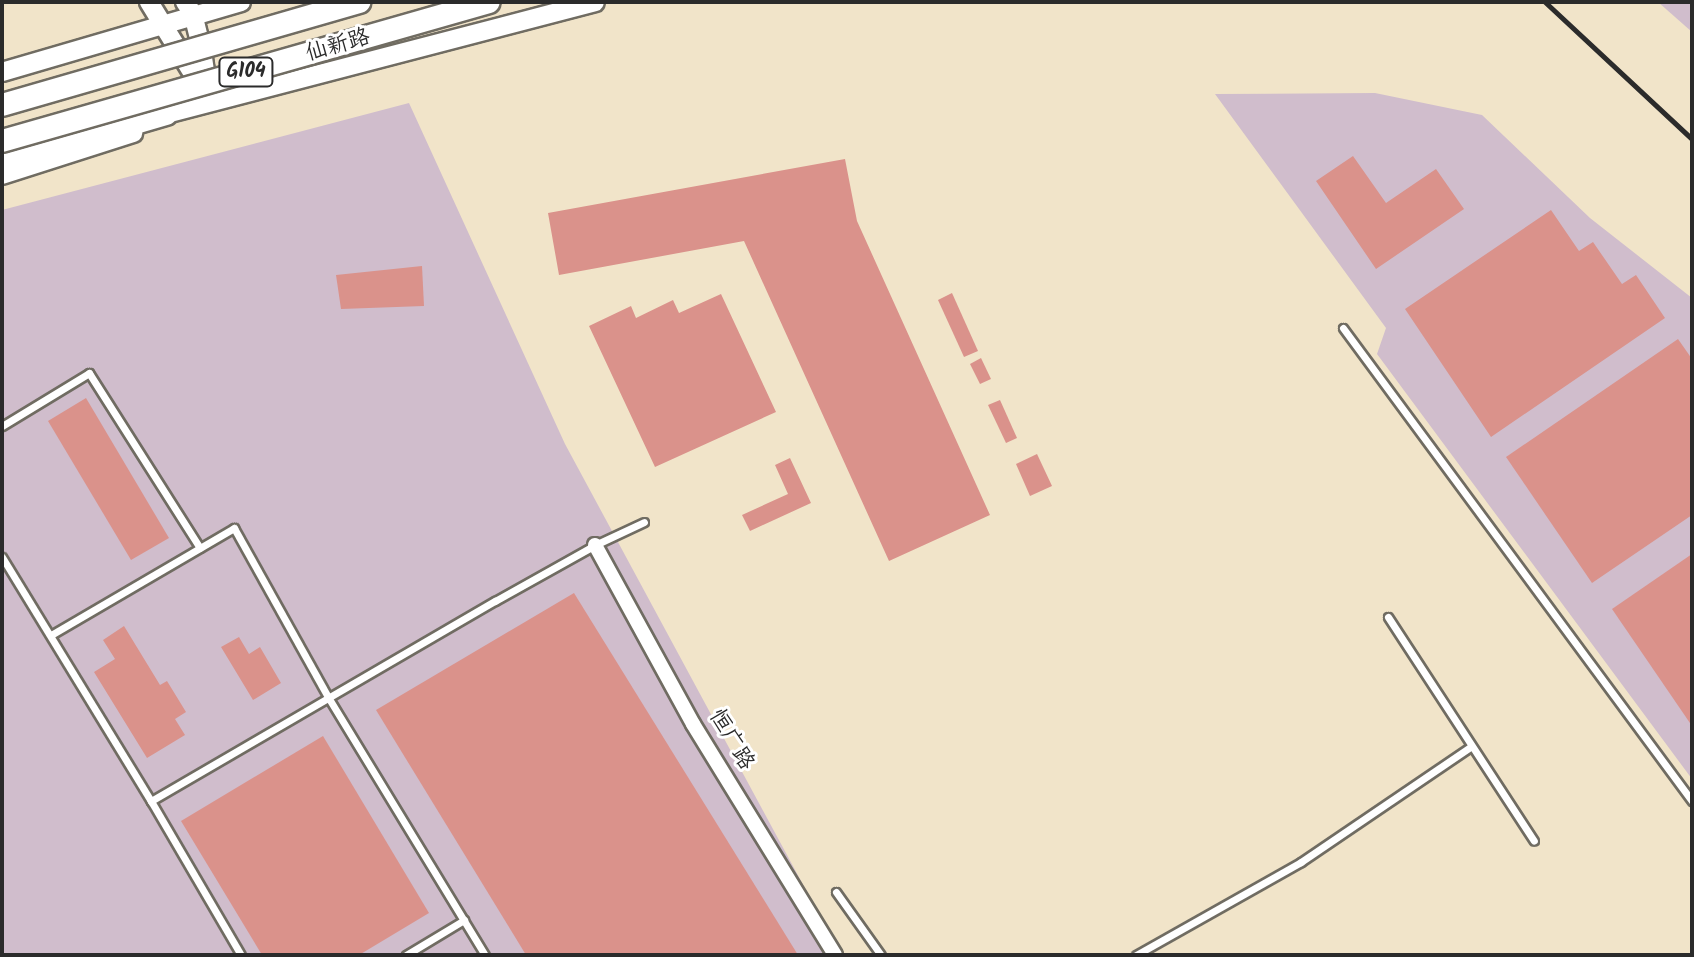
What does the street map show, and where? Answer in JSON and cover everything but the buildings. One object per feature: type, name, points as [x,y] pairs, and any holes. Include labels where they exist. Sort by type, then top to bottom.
[{"type":"main road","points":[[149,2],[210,101]]},
{"type":"main road","points":[[2,72],[164,25],[189,8],[243,2]]},
{"type":"main road","name":"仙新路","points":[[2,105],[359,2]]},
{"type":"main road","name":"仙新路","points":[[2,141],[489,2]]},
{"type":"main road","name":"仙新路","points":[[166,114],[378,51],[578,2]]},
{"type":"main road","name":"仙新路","points":[[2,175],[93,149],[210,101],[595,2]]},
{"type":"main road","points":[[189,8],[210,101]]},
{"type":"main road","points":[[2,162],[166,114]]},
{"type":"street","name":"恒广路","points":[[595,545],[693,724],[835,955]]},
{"type":"lane","points":[[1343,328],[1692,801]]},
{"type":"lane","points":[[2,426],[89,373],[200,548]]},
{"type":"lane","points":[[151,801],[595,545],[644,522]]},
{"type":"lane","points":[[51,635],[234,528],[328,697],[485,955]]},
{"type":"lane","points":[[2,557],[241,955]]},
{"type":"lane","points":[[1388,617],[1534,841]]},
{"type":"lane","points":[[1136,955],[1301,862],[1470,747]]},
{"type":"lane","points":[[836,892],[881,955]]},
{"type":"lane","points":[[406,955],[464,920]]},
{"type":"shaded area","points":[[1658,2],[1692,2],[1692,32]]},
{"type":"shaded area","points":[[1375,93],[1482,115],[1590,218],[1692,298],[1692,779],[1377,354],[1386,328],[1215,94]]},
{"type":"shaded area","points":[[409,103],[565,444],[841,955],[2,955],[2,210]]},
{"type":"railway","points":[[1545,2],[1692,139]]}]
